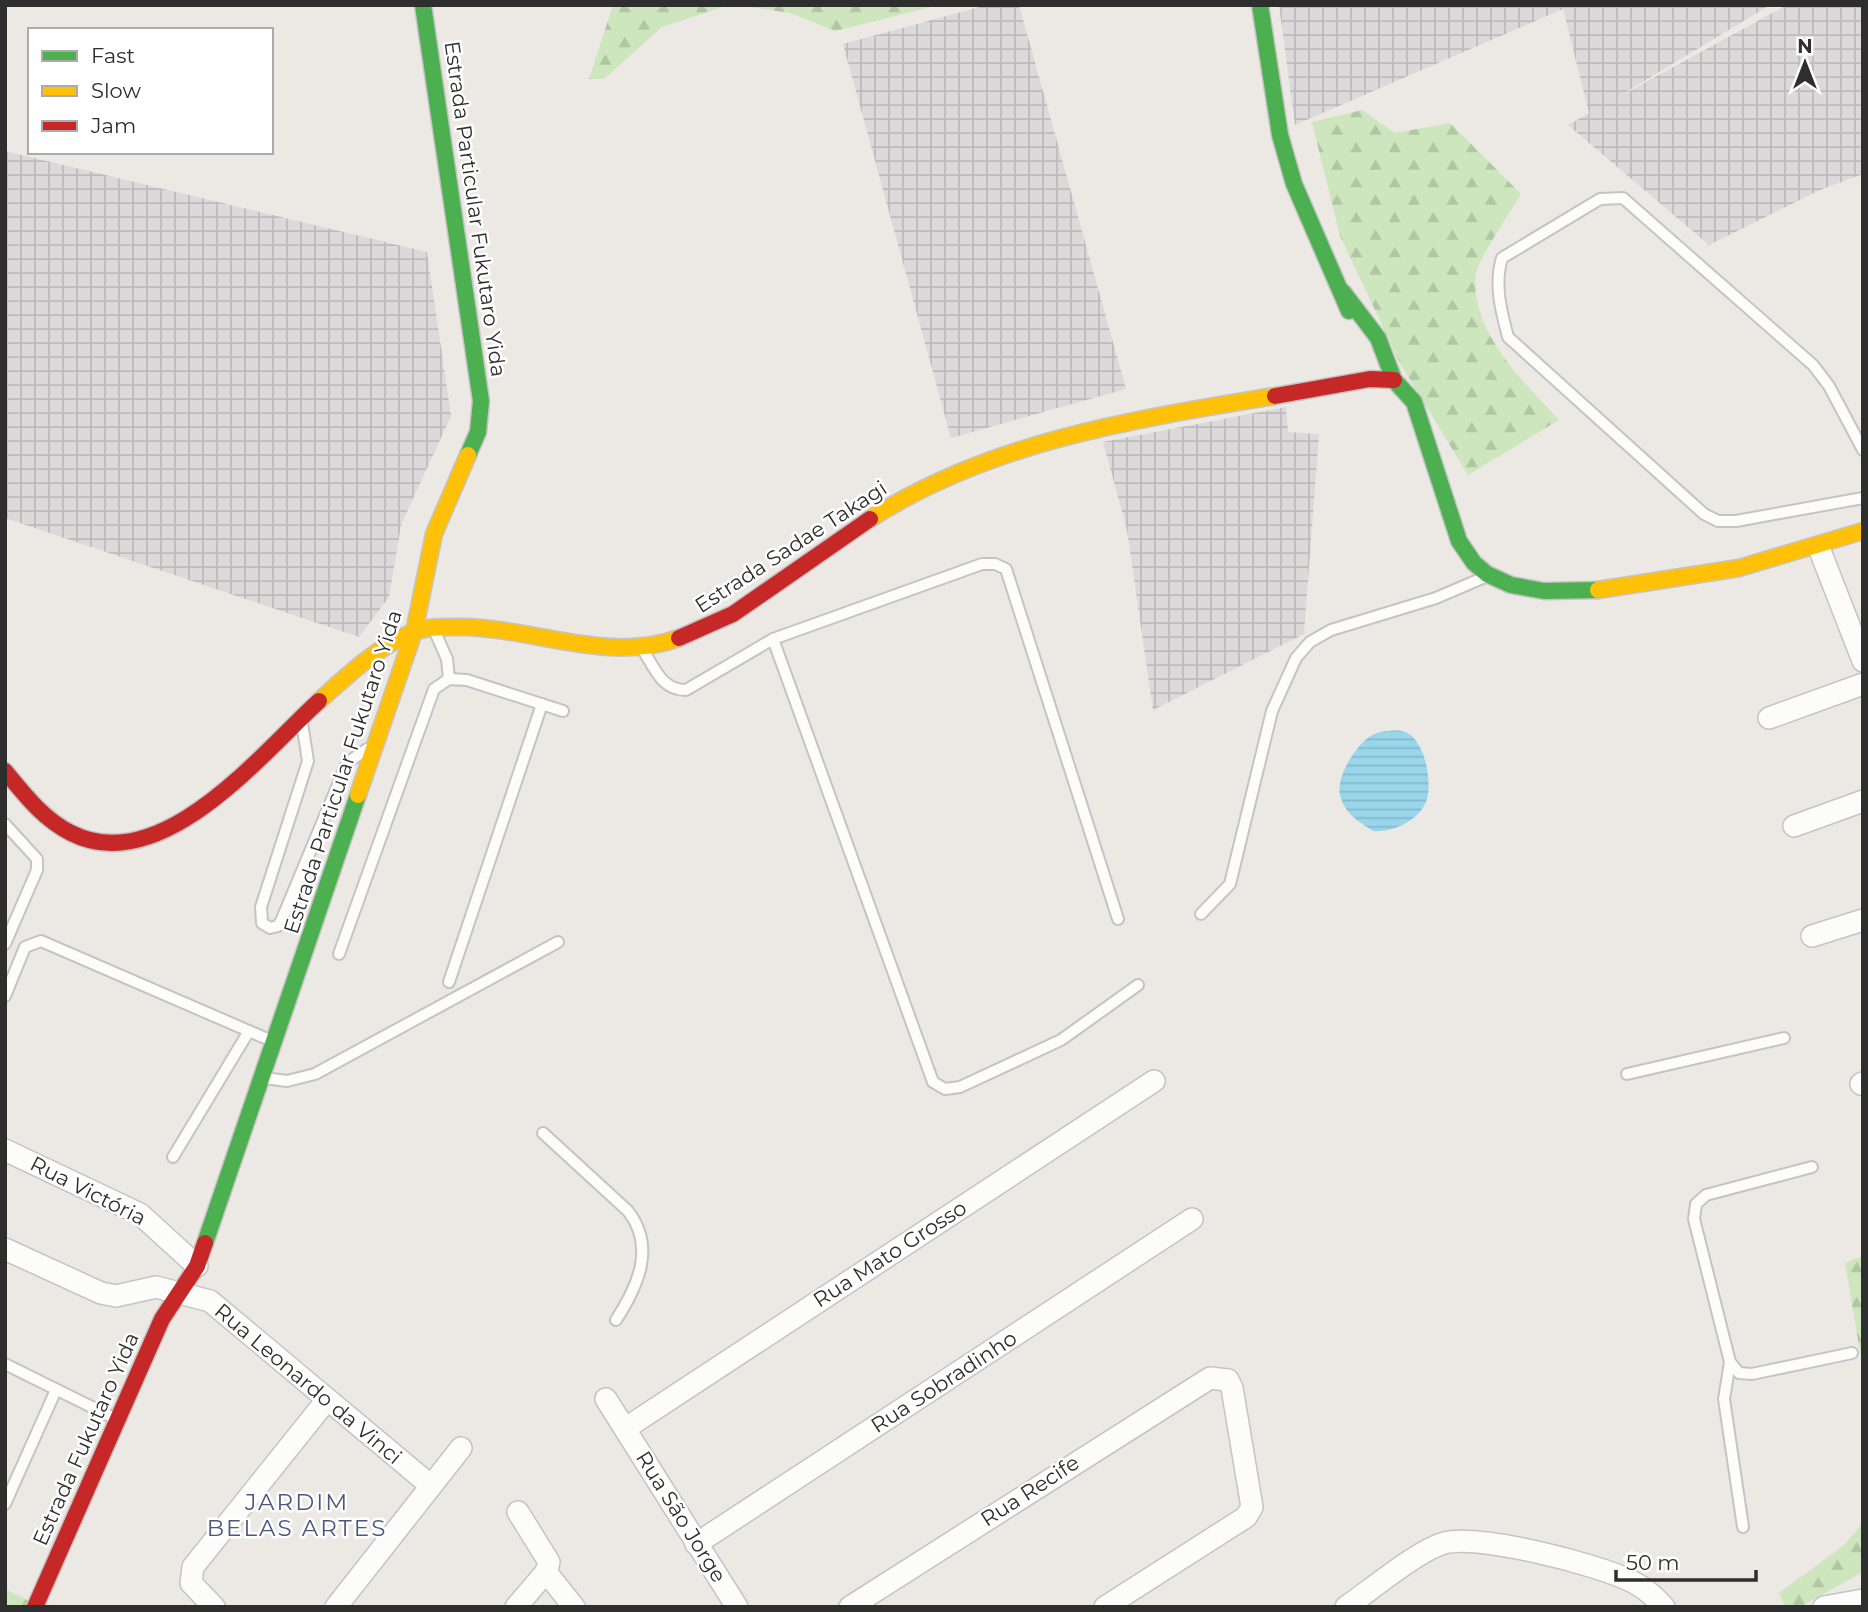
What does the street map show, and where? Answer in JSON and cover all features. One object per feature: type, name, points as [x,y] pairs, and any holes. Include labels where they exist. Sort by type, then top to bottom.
[{"type":"street","name":"Estrada Particular Fukutaro Yida","points":[[181,1292],[197,1266],[275,1042],[414,632],[435,534],[478,432],[482,411],[423,5]]},
{"type":"street","points":[[1260,5],[1280,135],[1293,184],[1343,292],[1359,341]]},
{"type":"street","points":[[1343,292],[1378,338],[1394,380],[1407,392],[1423,422],[1459,541],[1468,558],[1489,576],[1512,586],[1538,590],[1627,586],[1756,564],[1819,548],[1863,531]]},
{"type":"street","name":"Estrada Sadae Takagi","points":[[5,771],[42,815],[70,835],[101,843],[160,835],[191,817],[350,676],[414,632],[482,625],[597,645],[641,648],[668,643],[698,632],[743,606],[906,498],[1023,449],[1174,412],[1368,372],[1394,380]]},
{"type":"street","points":[[1819,548],[1863,662]]},
{"type":"street","points":[[1769,718],[1863,684]]},
{"type":"street","points":[[1794,826],[1863,801]]},
{"type":"street","points":[[1812,936],[1863,920]]},
{"type":"street","name":"Rua Mato Grosso","points":[[626,1428],[1154,1081]]},
{"type":"street","name":"Rua Victória","points":[[5,1150],[140,1214],[197,1266]]},
{"type":"street","name":"Rua Sobradinho","points":[[696,1544],[1192,1219]]},
{"type":"street","points":[[5,1249],[101,1293],[116,1296],[156,1287],[181,1292]]},
{"type":"street","name":"Rua Leonardo da Vinci","points":[[181,1292],[209,1301],[430,1485]]},
{"type":"street","name":"Estrada Fukutaro Yida","points":[[36,1607],[162,1319],[181,1292]]},
{"type":"street","name":"Rua Recife","points":[[850,1607],[1210,1378],[1228,1380],[1232,1388],[1252,1507],[1246,1517],[1105,1607]]},
{"type":"street","name":"Rua São Jorge","points":[[606,1399],[737,1607]]},
{"type":"street","points":[[214,1607],[191,1583],[193,1567],[326,1401]]},
{"type":"street","points":[[336,1607],[461,1448]]},
{"type":"street","points":[[516,1607],[545,1572],[547,1557],[518,1512]]},
{"type":"street","points":[[1346,1607],[1427,1551],[1458,1541],[1522,1550],[1611,1573],[1646,1589],[1664,1607]]},
{"type":"street","points":[[545,1572],[574,1607]]},
{"type":"street","points":[[1824,1607],[1863,1600]]},
{"type":"lane","points":[[1863,450],[1829,386],[1813,365],[1623,198],[1600,199],[1502,258],[1498,272],[1500,311],[1508,337],[1703,514],[1718,521],[1736,521],[1863,498]]},
{"type":"lane","points":[[641,648],[666,685],[675,690],[686,690],[773,639],[982,564],[995,564],[1006,569],[1118,919]]},
{"type":"lane","points":[[1201,914],[1230,884],[1272,711],[1296,658],[1310,642],[1331,630],[1436,598],[1489,576]]},
{"type":"lane","points":[[434,628],[447,659],[449,679]]},
{"type":"lane","points":[[773,639],[933,1082],[946,1089],[960,1087],[1061,1040],[1138,985]]},
{"type":"lane","points":[[339,954],[428,701],[435,689],[449,679],[467,680],[563,710]]},
{"type":"lane","points":[[449,982],[541,704]]},
{"type":"lane","points":[[301,720],[307,740],[308,761],[261,908],[262,923],[270,928],[278,926],[282,919],[347,763],[376,743]]},
{"type":"lane","points":[[5,824],[37,859],[37,870],[5,944]]},
{"type":"lane","points":[[5,996],[25,947],[41,940],[275,1042]]},
{"type":"lane","points":[[262,1078],[287,1081],[315,1074],[558,942]]},
{"type":"lane","points":[[173,1157],[249,1031]]},
{"type":"lane","points":[[1627,1074],[1784,1038]]},
{"type":"lane","points":[[543,1133],[639,1224],[642,1238],[641,1269],[634,1292],[616,1320]]},
{"type":"lane","points":[[1743,1527],[1724,1399],[1730,1363],[1694,1219],[1696,1205],[1706,1195],[1812,1167]]},
{"type":"lane","points":[[1730,1363],[1739,1373],[1752,1374],[1852,1353]]},
{"type":"lane","points":[[5,1364],[118,1420]]},
{"type":"lane","points":[[5,1504],[56,1390]]},
{"type":"shaded area","points":[[987,5],[1019,5],[1126,389],[951,438],[843,44]]},
{"type":"shaded area","points":[[1279,5],[1770,5],[1613,100],[1787,5],[1863,5],[1863,174],[1820,190],[1709,245],[1568,125],[1589,113],[1563,9],[1295,125]]},
{"type":"shaded area","points":[[5,151],[427,252],[451,416],[401,525],[389,597],[359,637],[5,518]]},
{"type":"shaded area","points":[[1286,407],[1288,432],[1319,434],[1304,634],[1153,710],[1127,530],[1103,442]]},
{"type":"green space","points":[[613,5],[729,5],[662,27],[604,79],[589,79]]},
{"type":"green space","points":[[738,5],[939,5],[835,31],[790,13]]},
{"type":"green space","points":[[1362,110],[1395,133],[1450,123],[1521,194],[1478,267],[1476,295],[1481,316],[1502,354],[1559,420],[1468,475],[1401,365],[1340,236],[1312,122]]},
{"type":"green space","points":[[1863,1256],[1863,1369],[1845,1263]]},
{"type":"green space","points":[[1863,1523],[1863,1572],[1800,1607],[1785,1607],[1779,1593],[1844,1545]]},
{"type":"green space","points":[[5,1589],[41,1607],[5,1607]]},
{"type":"water","points":[[1385,731],[1402,731],[1416,741],[1425,760],[1428,791],[1424,806],[1412,819],[1389,830],[1373,831],[1349,812],[1342,801],[1340,788],[1344,771],[1358,748],[1371,736]]},
{"type":"traffic: fast","points":[[423,5],[481,401],[478,432],[468,455]]},
{"type":"traffic: fast","points":[[1260,5],[1280,135],[1294,184],[1349,311]]},
{"type":"traffic: fast","points":[[1343,292],[1378,338],[1394,380],[1414,402],[1459,541],[1474,563],[1487,574],[1511,585],[1544,591],[1598,590]]},
{"type":"traffic: fast","points":[[205,1243],[358,795]]},
{"type":"traffic: slow","points":[[870,519],[916,492],[1015,452],[1118,424],[1275,396]]},
{"type":"traffic: slow","points":[[358,795],[414,632],[434,534],[468,455]]},
{"type":"traffic: slow","points":[[1598,590],[1739,568],[1863,531]]},
{"type":"traffic: slow","points":[[319,701],[376,653],[401,638],[426,629],[489,629],[571,643],[626,647],[653,645],[679,638]]},
{"type":"traffic: jam","points":[[1275,396],[1370,379],[1394,380]]},
{"type":"traffic: jam","points":[[679,638],[733,614],[870,519]]},
{"type":"traffic: jam","points":[[5,771],[43,813],[71,833],[105,843],[140,839],[174,825],[207,804],[239,778],[319,701]]},
{"type":"traffic: jam","points":[[35,1607],[162,1319],[197,1266],[205,1243]]},
{"type":"district","name":"JARDIM BELAS ARTES","points":[[297,1515]]}]
